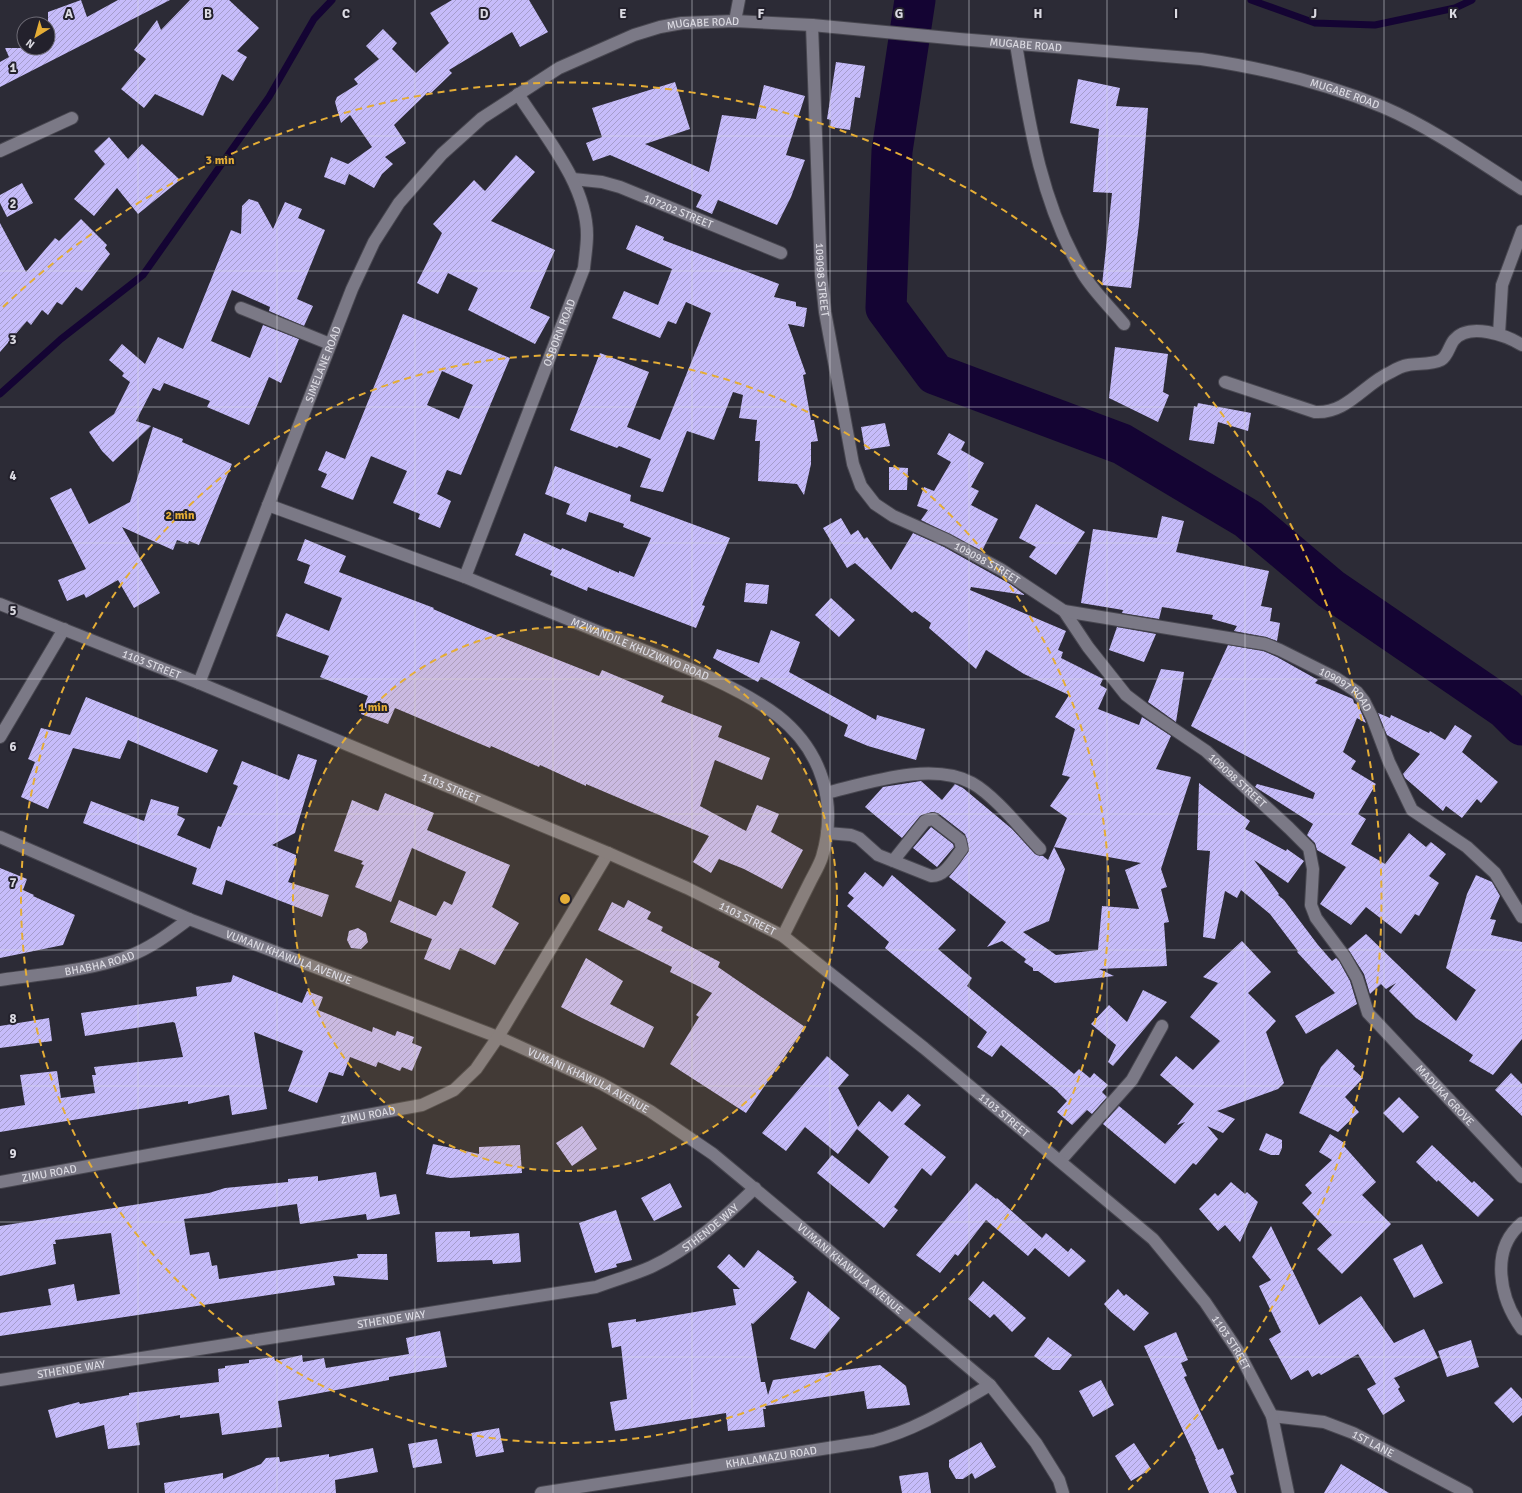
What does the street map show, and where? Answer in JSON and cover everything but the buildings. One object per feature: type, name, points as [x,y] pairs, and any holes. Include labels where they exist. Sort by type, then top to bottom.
[{"type":"street","points":[[735,21],[739,0]]},
{"type":"street","name":"MUGABE ROAD","points":[[518,94],[559,68],[634,35],[660,27],[682,23],[735,21],[812,25],[894,32],[958,40],[1208,60],[1275,72],[1332,88],[1384,108],[1423,128],[1522,189]]},
{"type":"street","name":"109098 STREET","points":[[812,25],[825,312],[853,464],[861,486],[875,504],[893,516],[947,540],[1002,570],[1064,611],[1088,646],[1126,695],[1206,751],[1290,828],[1308,848],[1314,869],[1311,905],[1316,918],[1345,957],[1357,978],[1368,1013]]},
{"type":"street","points":[[1016,44],[1031,133],[1048,200],[1064,238],[1084,275],[1124,324]]},
{"type":"street","name":"OSBORN ROAD","points":[[465,577],[584,268],[587,234],[582,203],[573,179],[518,94]]},
{"type":"street","name":"SIMELANE ROAD","points":[[199,683],[330,344],[352,289],[374,242],[398,203],[442,154],[482,118],[518,94]]},
{"type":"street","points":[[0,151],[72,118]]},
{"type":"street","name":"107202 STREET","points":[[573,179],[602,182],[620,187],[781,253]]},
{"type":"street","points":[[1499,334],[1502,285],[1522,231]]},
{"type":"street","points":[[241,308],[330,344]]},
{"type":"street","points":[[1225,382],[1315,412],[1327,412],[1338,409],[1389,372],[1406,365],[1436,362],[1443,358],[1453,341],[1464,333],[1499,334],[1522,345]]},
{"type":"street","name":"MZWANDILE KHUZWAYO ROAD","points":[[268,505],[465,577],[709,677],[745,694],[778,716],[801,739],[817,764],[826,793],[827,833],[822,858],[783,936]]},
{"type":"street","name":"1103 STREET","points":[[0,604],[199,683],[608,853],[687,888],[783,936],[924,1048],[1153,1239],[1205,1302],[1238,1351],[1272,1416],[1288,1493]]},
{"type":"street","name":"109097 ROAD","points":[[1064,611],[1265,644],[1280,650],[1349,686],[1360,696],[1367,706],[1389,762],[1412,810],[1467,847],[1495,873],[1522,917]]},
{"type":"street","points":[[0,738],[64,629]]},
{"type":"street","points":[[826,793],[888,777],[945,774],[960,777],[985,792],[1040,849]]},
{"type":"street","points":[[827,833],[851,835],[859,838],[878,855],[931,876],[938,877],[962,849],[962,844],[960,840],[933,819],[929,818],[925,821],[894,861]]},
{"type":"street","name":"VUMANI KHAWULA AVENUE","points":[[0,837],[189,919],[498,1037],[602,1084],[650,1111],[713,1154],[990,1385],[1036,1443],[1059,1480],[1063,1493]]},
{"type":"street","name":"ZIMU ROAD","points":[[0,1182],[422,1105],[454,1090],[476,1069],[498,1037],[608,853]]},
{"type":"street","name":"BHABHA ROAD","points":[[0,980],[92,966],[129,956],[160,940],[189,919]]},
{"type":"street","name":"MADUKA GROVE","points":[[1368,1013],[1522,1177]]},
{"type":"street","points":[[1060,1161],[1132,1080],[1162,1026]]},
{"type":"street","name":"STHENDE WAY","points":[[0,1380],[596,1287],[651,1267],[689,1244],[720,1221],[755,1188]]},
{"type":"street","points":[[1522,1223],[1506,1242],[1500,1271],[1503,1293],[1514,1319],[1522,1329]]},
{"type":"street","name":"KHALAMAZU ROAD","points":[[540,1493],[873,1441],[895,1435],[926,1422],[990,1385]]},
{"type":"street","name":"1ST LANE","points":[[1272,1416],[1324,1422],[1353,1433],[1467,1493]]},
{"type":"waterway","points":[[0,394],[61,339],[143,275],[269,97],[314,19],[332,0]]},
{"type":"waterway","points":[[915,0],[892,151],[886,308],[935,374],[1122,444],[1248,519],[1331,589],[1505,708],[1522,725]]},
{"type":"waterway","points":[[1251,0],[1315,23],[1375,25],[1455,8],[1472,0]]}]
